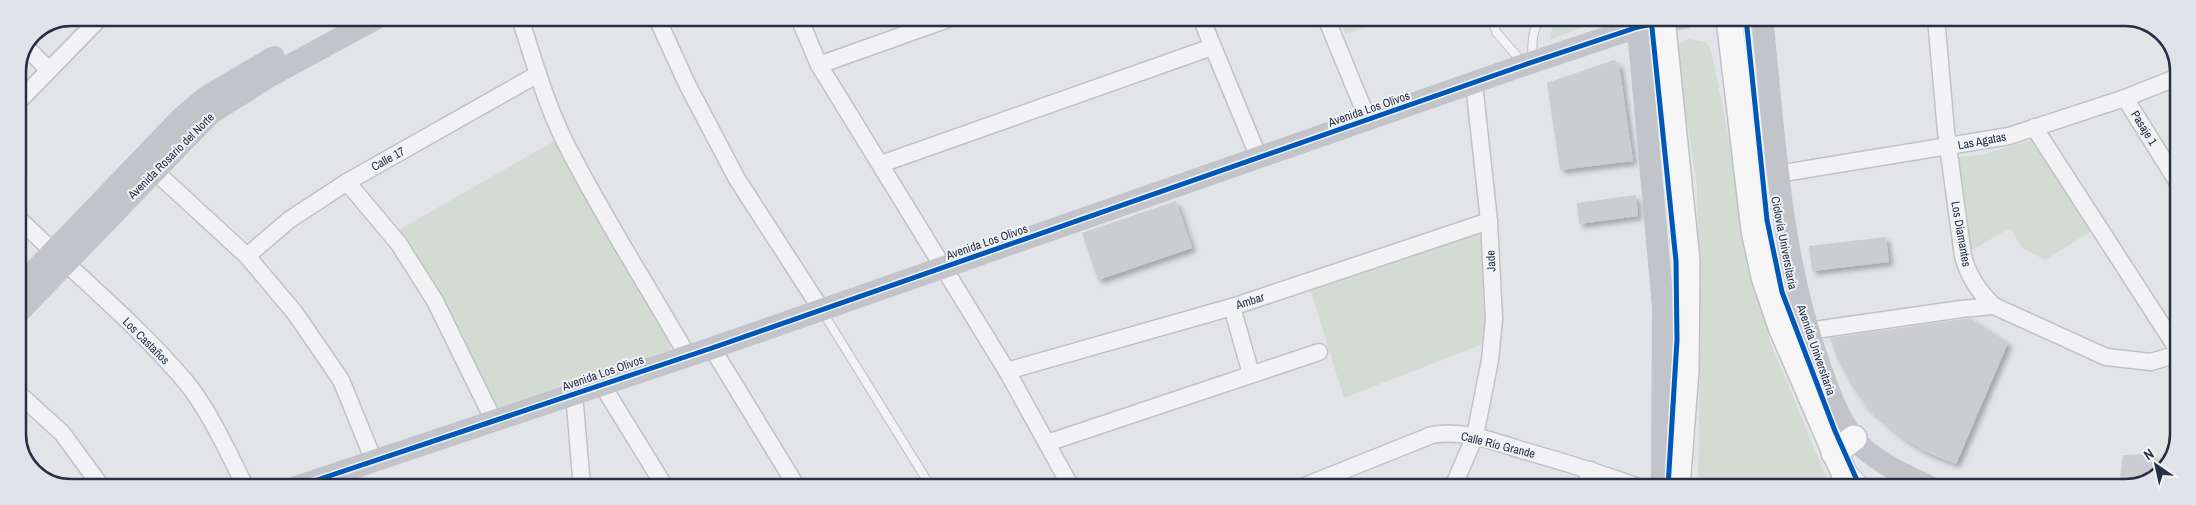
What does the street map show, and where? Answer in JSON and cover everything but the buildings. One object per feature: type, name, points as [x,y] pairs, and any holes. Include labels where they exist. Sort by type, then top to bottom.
[{"type":"main road","points":[[1669,26],[1687,261],[1686,370],[1678,479]]},
{"type":"main road","name":"Avenida Universitaria","points":[[1730,26],[1754,230],[1764,277],[1781,327],[1846,479]]},
{"type":"main road","points":[[1834,453],[1854,438]]},
{"type":"street","points":[[26,94],[92,26]]},
{"type":"street","name":"Avenida Rosario del Norte","points":[[148,165],[180,119],[206,97],[238,76],[329,26]]},
{"type":"street","name":"Avenida Rosario del Norte","points":[[26,302],[59,258],[148,165],[210,114],[270,76],[361,26]]},
{"type":"street","points":[[523,26],[538,74],[563,138],[688,355]]},
{"type":"street","points":[[661,26],[687,84],[737,179],[821,310]]},
{"type":"street","points":[[802,26],[819,65],[1007,371],[1067,479]]},
{"type":"street","points":[[819,65],[929,26]]},
{"type":"street","points":[[1205,26],[1258,158]]},
{"type":"street","points":[[1329,26],[1368,120]]},
{"type":"street","name":"Avenida Los Olivos","points":[[318,479],[574,394],[601,383],[712,348],[1474,84],[1624,26]]},
{"type":"street","points":[[1637,26],[1663,307],[1662,479]]},
{"type":"street","name":"Avenida Universitaria","points":[[1763,26],[1777,174],[1788,254],[1808,330],[1826,383],[1854,438],[1872,454],[1916,479]]},
{"type":"street","name":"Los Diamantes","points":[[1937,26],[1948,148],[1963,256],[1967,270],[1982,296],[1994,306],[2106,357],[2151,362],[2170,356]]},
{"type":"street","points":[[880,164],[1212,47]]},
{"type":"street","points":[[31,52],[50,70]]},
{"type":"street","name":"Calle 17","points":[[247,256],[289,220],[347,182],[538,74]]},
{"type":"street","name":"Las Agatas","points":[[1777,174],[1948,148],[2008,136],[2125,98],[2170,80]]},
{"type":"street","name":"Jade","points":[[1456,479],[1475,436],[1490,360],[1494,319],[1489,221],[1474,84]]},
{"type":"street","name":"Pasaje 1","points":[[2125,98],[2170,171]]},
{"type":"street","points":[[2034,127],[2170,338]]},
{"type":"street","points":[[148,165],[247,256],[295,313],[341,380],[374,461]]},
{"type":"street","points":[[347,182],[399,244],[435,301],[494,421]]},
{"type":"street","name":"Ambar","points":[[1007,371],[1232,307],[1489,221]]},
{"type":"street","name":"Los Castaños","points":[[26,226],[126,320],[186,382],[224,442],[242,479]]},
{"type":"street","name":"Avenida Rosario del Norte","points":[[26,282],[59,258]]},
{"type":"street","points":[[1808,330],[1961,308],[1994,306]]},
{"type":"street","points":[[1232,307],[1251,374]]},
{"type":"street","points":[[712,348],[792,479]]},
{"type":"street","points":[[1047,443],[1319,352]]},
{"type":"street","points":[[601,383],[660,479]]},
{"type":"street","points":[[574,394],[581,479]]},
{"type":"street","points":[[26,400],[62,433],[96,479]]},
{"type":"street","name":"Calle Río Grande","points":[[1324,479],[1432,435],[1445,432],[1475,436],[1616,479]]},
{"type":"street","points":[[1587,479],[1591,470]]},
{"type":"lane","points":[[1494,26],[1496,32],[1528,64]]},
{"type":"lane","points":[[1528,64],[1535,26]]},
{"type":"lane","points":[[821,310],[926,479]]},
{"type":"lane","points":[[1834,453],[1861,479]]},
{"type":"shaded area","points":[[1342,26],[1370,26],[1345,34]]},
{"type":"shaded area","points":[[1557,26],[1586,26],[1549,40],[1552,28]]},
{"type":"shaded area","points":[[1688,39],[1706,42],[1711,50],[1770,341],[1827,479],[1698,479],[1700,335],[1697,186],[1676,51],[1681,42]]},
{"type":"shaded area","points":[[2037,138],[2093,230],[2045,260],[2022,248],[2010,228],[1967,253],[1957,157],[1981,155]]},
{"type":"shaded area","points":[[556,140],[673,336],[670,350],[501,411],[493,408],[465,340],[433,282],[397,231]]},
{"type":"shaded area","points":[[1483,230],[1485,343],[1344,398],[1310,288]]},
{"type":"cycle path","points":[[320,479],[712,348],[1524,65],[1643,26]]},
{"type":"cycle path","points":[[1652,26],[1676,261],[1677,340],[1668,479]]},
{"type":"cycle path","name":"Ciclovía Universitaria","points":[[1747,26],[1767,220],[1782,292],[1835,431],[1856,479]]}]
